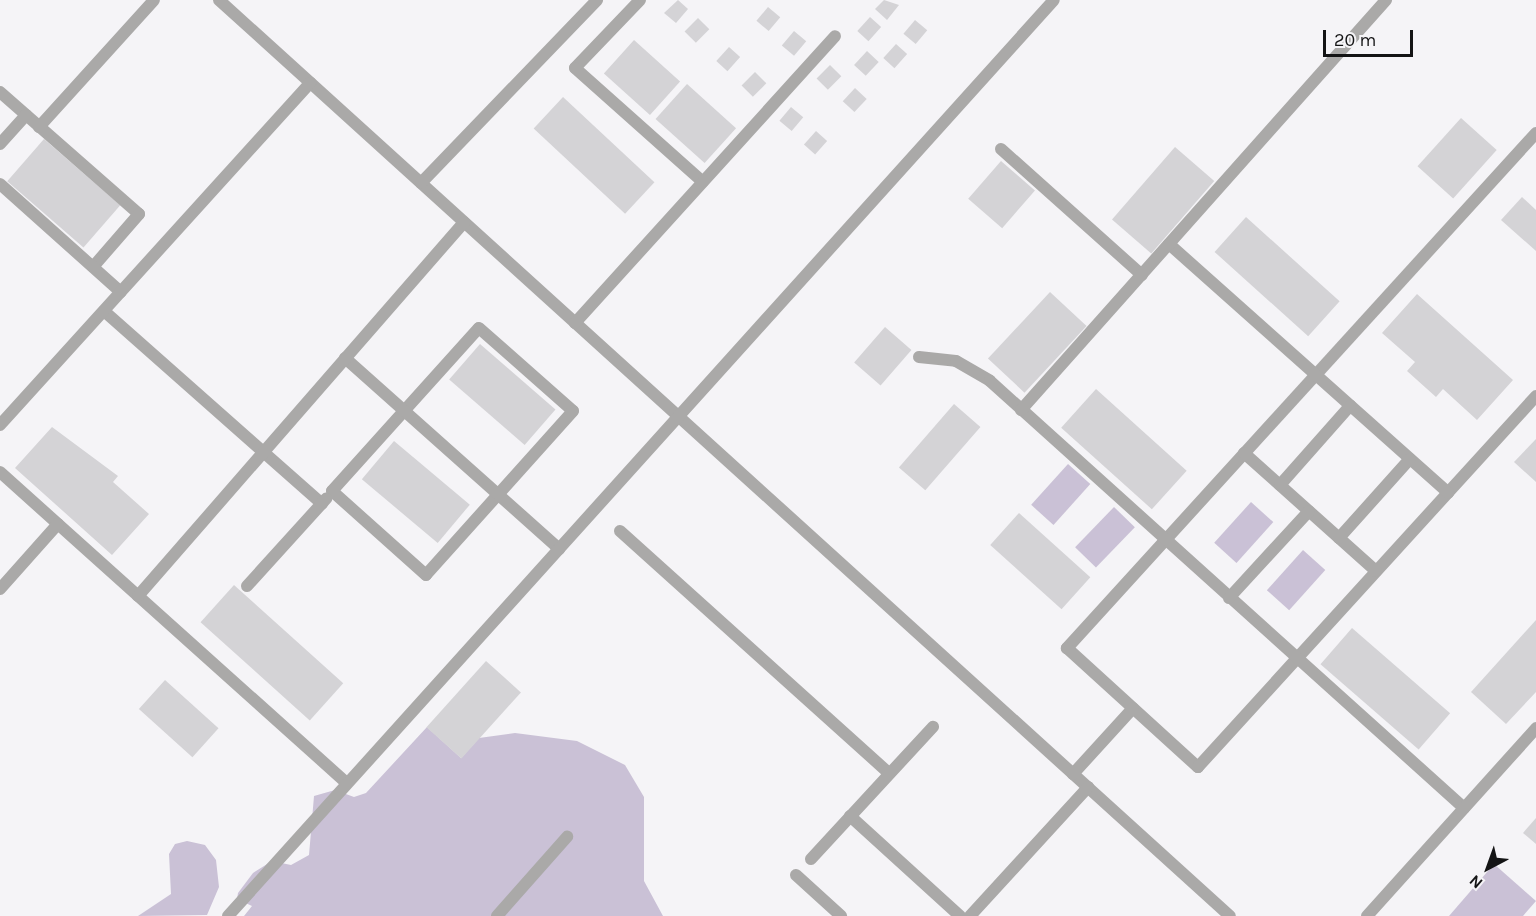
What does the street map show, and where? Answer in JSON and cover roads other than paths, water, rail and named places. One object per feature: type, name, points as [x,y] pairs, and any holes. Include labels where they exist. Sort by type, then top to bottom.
[{"type":"lane","points":[[39,127],[154,0]]},
{"type":"lane","points":[[219,0],[1230,916]]},
{"type":"lane","points":[[421,183],[597,0]]},
{"type":"lane","points":[[640,0],[575,68],[703,182]]},
{"type":"lane","points":[[228,916],[1054,0]]},
{"type":"lane","points":[[1022,410],[1386,0]]},
{"type":"lane","points":[[575,323],[835,36]]},
{"type":"lane","points":[[0,425],[310,82]]},
{"type":"lane","points":[[0,92],[139,214],[93,267]]},
{"type":"lane","points":[[0,144],[26,115]]},
{"type":"lane","points":[[1536,133],[1067,648],[1198,767],[1536,396]]},
{"type":"lane","points":[[1001,149],[1142,274]]},
{"type":"lane","points":[[0,184],[121,292]]},
{"type":"lane","points":[[138,596],[464,222]]},
{"type":"lane","points":[[1169,244],[1448,493]]},
{"type":"lane","points":[[104,311],[322,504]]},
{"type":"lane","points":[[247,586],[322,504],[332,491],[479,328],[573,411],[426,575],[332,491]]},
{"type":"lane","points":[[919,357],[974,369],[1464,808]]},
{"type":"lane","points":[[345,358],[559,549]]},
{"type":"lane","points":[[1280,485],[1350,406]]},
{"type":"lane","points":[[1245,453],[1376,571]]},
{"type":"lane","points":[[1339,538],[1410,459]]},
{"type":"lane","points":[[0,472],[347,783]]},
{"type":"lane","points":[[1229,598],[1308,511]]},
{"type":"lane","points":[[0,589],[58,524]]},
{"type":"lane","points":[[620,531],[889,773]]},
{"type":"lane","points":[[1073,774],[1133,708]]},
{"type":"lane","points":[[811,859],[933,726]]},
{"type":"lane","points":[[1367,916],[1536,728]]},
{"type":"lane","points":[[970,916],[1088,787]]},
{"type":"lane","points":[[850,816],[960,916]]},
{"type":"lane","points":[[497,916],[567,837]]},
{"type":"lane","points":[[796,875],[841,916]]}]
